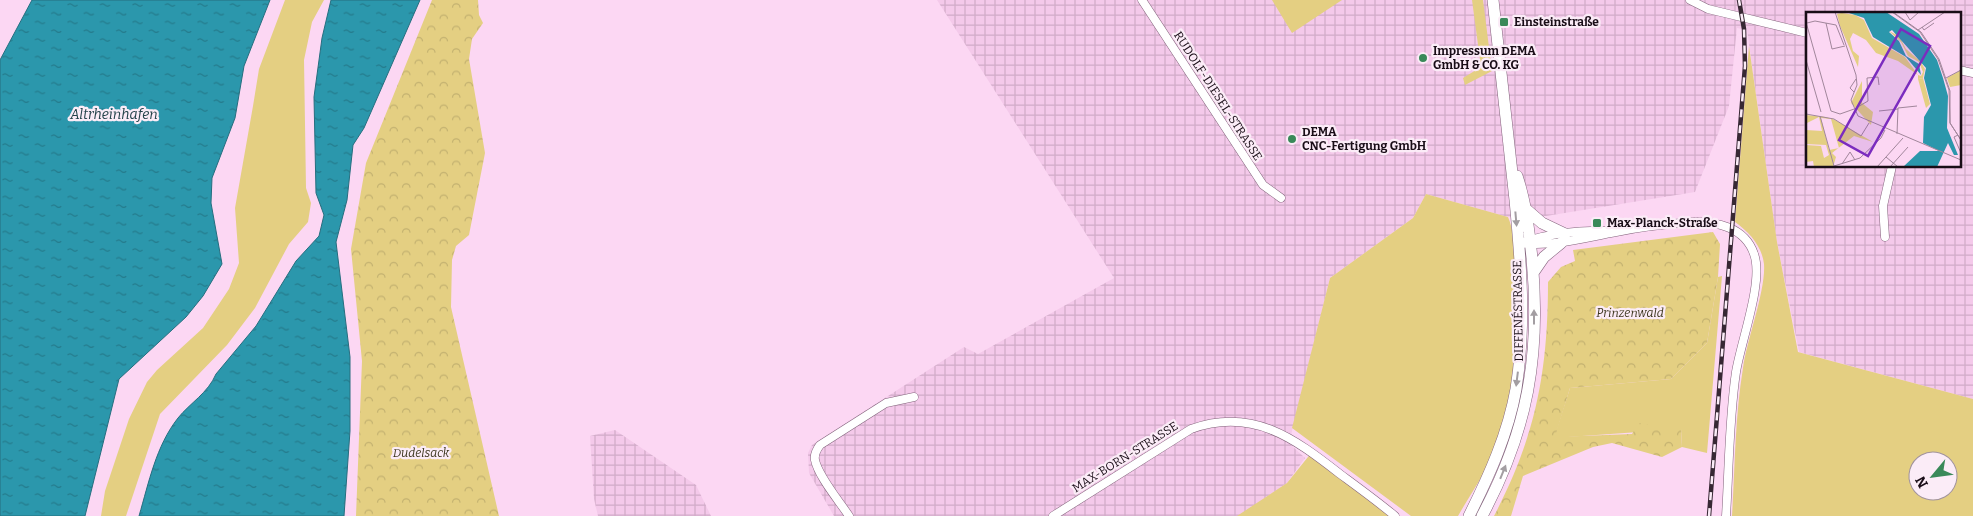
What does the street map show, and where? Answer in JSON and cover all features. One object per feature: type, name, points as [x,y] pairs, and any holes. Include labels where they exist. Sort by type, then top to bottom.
[{"type":"main road","name":"DIFFENÉSTRASSE","points":[[1482,516],[1495,493],[1517,437],[1528,396],[1534,361],[1533,273],[1512,160],[1493,0]]},
{"type":"main road","name":"DIFFENÉSTRASSE","points":[[1469,516],[1487,480],[1505,434],[1516,389],[1521,344],[1527,210],[1512,160]]},
{"type":"main road","points":[[1527,210],[1563,238],[1544,257],[1533,273]]},
{"type":"street","name":"RUDOLF-DIESEL-STRASSE","points":[[1142,0],[1263,185],[1281,198]]},
{"type":"street","points":[[1690,0],[1708,9],[1806,34]]},
{"type":"street","points":[[1960,70],[1973,73]]},
{"type":"street","points":[[1885,237],[1883,206],[1892,168]]},
{"type":"street","points":[[1526,242],[1563,238],[1591,230],[1618,231],[1692,222],[1714,223],[1732,228],[1744,237],[1754,252],[1758,269],[1736,374],[1726,516]]},
{"type":"street","points":[[849,516],[818,468],[815,459],[816,450],[820,445],[886,403],[914,397]]},
{"type":"street","name":"MAX-BORN-STRASSE","points":[[1053,516],[1185,433],[1207,424],[1231,421],[1260,426],[1288,436],[1395,516]]},
{"type":"shaded area","points":[[937,0],[1973,0],[1973,399],[1799,352],[1777,242],[1747,30],[1737,28],[1729,106],[1695,192],[1546,216],[1508,217],[1426,194],[1413,218],[1330,278],[1289,443],[1305,458],[1287,483],[1239,516],[834,516],[809,473],[808,453],[812,445],[964,347],[978,354],[1114,278]]},
{"type":"shaded area","points":[[615,430],[696,485],[711,516],[598,516],[594,499],[590,436]]},
{"type":"green space","points":[[285,0],[324,0],[312,22],[304,60],[306,188],[311,203],[308,222],[289,244],[255,308],[227,345],[160,414],[126,516],[101,516],[105,491],[129,419],[147,382],[157,370],[203,328],[229,289],[239,263],[235,208],[259,69]]},
{"type":"green space","name":"Dudelsack","points":[[432,0],[478,0],[479,15],[483,23],[472,39],[469,59],[485,153],[469,235],[456,246],[452,260],[451,307],[499,516],[356,516],[362,361],[351,249],[366,163]]},
{"type":"green space","points":[[1272,0],[1342,0],[1292,33]]},
{"type":"green space","points":[[1472,0],[1483,0],[1492,71],[1465,85],[1463,78],[1481,67]]},
{"type":"green space","points":[[1749,46],[1777,242],[1798,352],[1973,399],[1973,516],[1732,516],[1740,386],[1764,275],[1761,251],[1745,230],[1735,222]]},
{"type":"green space","points":[[1426,194],[1508,217],[1513,239],[1517,285],[1517,334],[1513,384],[1502,432],[1494,453],[1458,516],[1411,516],[1292,428],[1330,278],[1413,218]]},
{"type":"green space","name":"Prinzenwald","points":[[1713,232],[1720,244],[1718,277],[1707,343],[1671,379],[1570,388],[1555,437],[1632,434],[1639,423],[1681,429],[1682,447],[1662,457],[1612,443],[1593,447],[1523,476],[1511,516],[1494,516],[1520,458],[1537,402],[1545,345],[1548,282],[1561,267],[1575,261],[1573,250]]},
{"type":"green space","points":[[1722,276],[1707,453],[1682,447],[1681,429],[1554,438],[1570,388],[1671,379],[1707,343],[1718,277]]},
{"type":"green space","points":[[1312,452],[1395,516],[1237,516],[1287,483]]},
{"type":"water","name":"Altrheinhafen","points":[[32,0],[270,0],[244,66],[235,118],[212,178],[211,203],[222,264],[203,296],[186,317],[119,379],[85,516],[0,516],[0,60]]},
{"type":"water","points":[[331,0],[420,0],[364,128],[353,145],[347,200],[336,242],[350,357],[350,431],[344,516],[139,516],[154,465],[170,429],[208,387],[216,374],[256,326],[296,261],[319,236],[324,215],[316,193],[314,97],[322,38]]},
{"type":"railway","points":[[1709,516],[1745,66],[1744,29],[1739,0]]},
{"type":"place","name":"Einsteinstraße","points":[[1504,22]]},
{"type":"place","name":"Impressum DEMA GmbH & CO. KG","points":[[1423,58]]},
{"type":"place","name":"DEMA CNC-Fertigung GmbH","points":[[1292,139]]},
{"type":"place","name":"Max-Planck-Straße","points":[[1597,223]]}]
